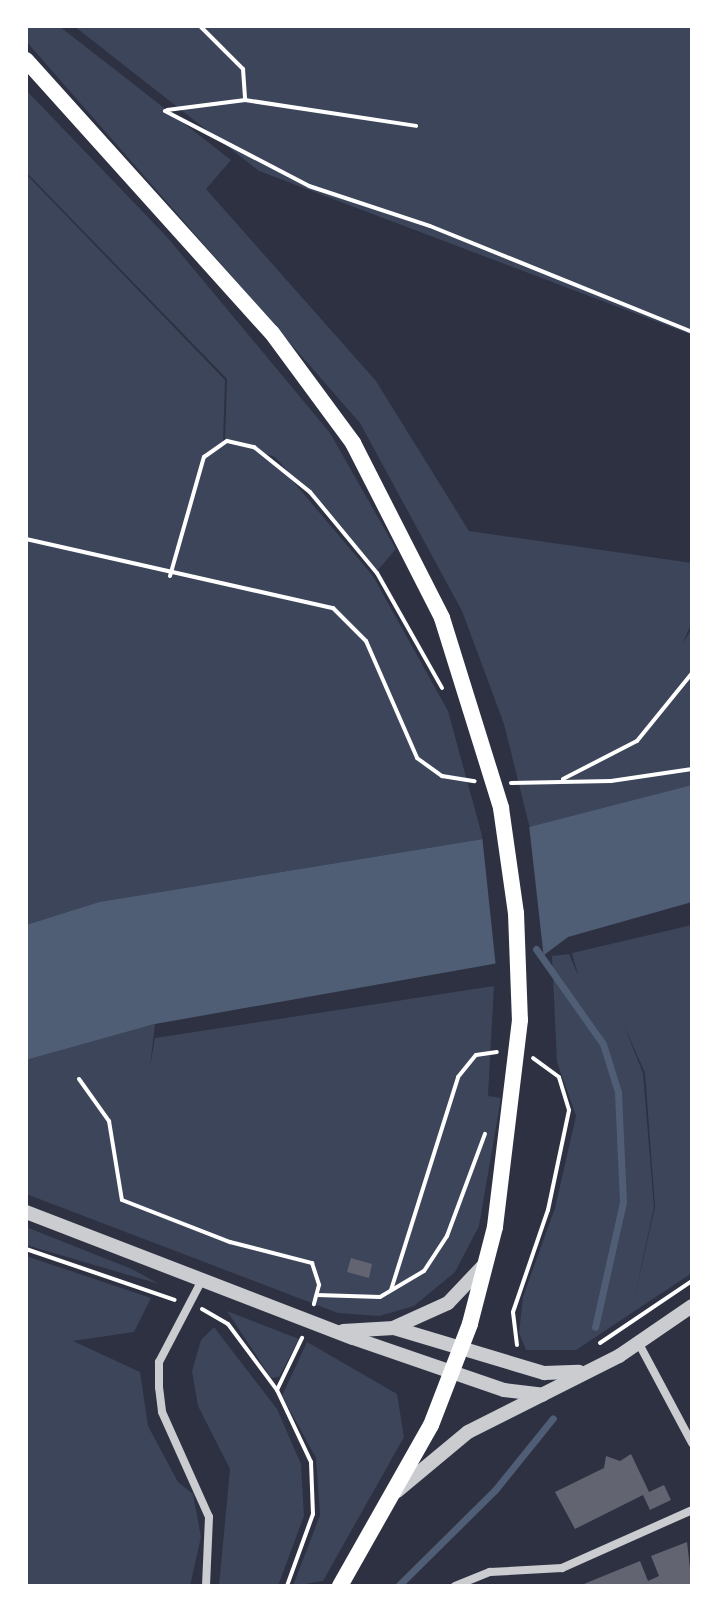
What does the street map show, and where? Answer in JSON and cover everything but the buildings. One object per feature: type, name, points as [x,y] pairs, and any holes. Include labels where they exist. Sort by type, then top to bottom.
[{"type":"main road","points":[[26,60],[272,333],[346,433],[417,560],[481,730],[516,913],[515,1101],[487,1261],[452,1372],[396,1491],[340,1586]]},
{"type":"street","points":[[26,1212],[335,1331],[452,1372],[543,1395]]},
{"type":"street","points":[[394,1328],[448,1303],[487,1261]]},
{"type":"street","points":[[203,1278],[159,1362],[159,1387],[162,1412],[209,1517],[206,1586]]},
{"type":"street","points":[[396,1491],[457,1439],[619,1356],[692,1306]]},
{"type":"street","points":[[335,1331],[394,1328],[544,1373],[592,1370]]},
{"type":"street","points":[[638,1341],[692,1443]]},
{"type":"street","points":[[455,1586],[490,1572],[562,1568],[692,1510]]},
{"type":"path","points":[[200,26],[243,69],[245,100]]},
{"type":"path","points":[[416,126],[245,100],[165,111],[309,186],[430,226],[692,332]]},
{"type":"path","points":[[170,576],[204,457],[227,441],[254,447],[310,492],[377,573],[446,697]]},
{"type":"path","points":[[26,539],[170,576],[340,612],[366,641],[404,736],[433,772],[463,780],[561,780],[692,769]]},
{"type":"path","points":[[561,780],[637,741],[692,673]]},
{"type":"path","points":[[475,776],[479,790]]},
{"type":"path","points":[[499,1060],[500,1047]]},
{"type":"path","points":[[79,1079],[109,1121],[122,1200],[230,1242],[306,1260],[318,1275],[314,1302]]},
{"type":"path","points":[[317,1295],[380,1297],[424,1271],[447,1236],[489,1124]]},
{"type":"path","points":[[26,1249],[189,1304],[228,1324],[277,1390],[316,1484],[313,1514],[287,1586]]},
{"type":"path","points":[[592,1348],[692,1281]]},
{"type":"path","points":[[277,1390],[310,1322]]},
{"type":"shaded area","points":[[26,26],[59,26],[231,160],[206,189],[376,381],[469,531],[692,563],[692,622],[682,645],[692,628],[692,785],[530,829],[504,724],[462,611],[360,423],[26,41]]},
{"type":"shaded area","points":[[74,26],[692,26],[692,335],[259,171]]},
{"type":"shaded area","points":[[26,90],[167,237],[330,433],[396,549],[377,571],[275,457],[225,440],[227,379],[26,172]]},
{"type":"shaded area","points":[[26,174],[225,380],[223,443],[253,448],[281,467],[373,576],[448,711],[483,839],[99,902],[26,925]]},
{"type":"shaded area","points":[[692,785],[692,902],[568,937],[544,955],[155,1024],[26,1060],[26,925],[99,902],[483,839]]},
{"type":"shaded area","points":[[692,925],[692,1273],[576,1350],[526,1350],[519,1333],[523,1297],[555,1208],[576,1116],[557,1062],[552,956],[569,954],[578,975],[572,953]],"holes":[[[623,1023],[645,1073],[655,1207],[634,1300],[654,1207],[643,1073]]]},
{"type":"shaded area","points":[[494,986],[488,1096],[501,1098],[479,1226],[455,1272],[414,1306],[379,1316],[338,1313],[26,1194],[26,1060],[155,1024],[150,1066],[155,1038]]},
{"type":"shaded area","points":[[26,1227],[132,1269],[159,1284],[26,1245]]},
{"type":"shaded area","points":[[26,1256],[151,1298],[134,1332],[73,1341],[140,1372],[148,1426],[178,1482],[193,1494],[201,1537],[190,1586],[26,1586]]},
{"type":"shaded area","points":[[227,1311],[299,1339],[279,1377],[271,1378]]},
{"type":"shaded area","points":[[214,1327],[277,1409],[301,1464],[304,1516],[278,1586],[219,1586],[230,1469],[198,1406],[192,1371],[201,1340]]},
{"type":"shaded area","points":[[307,1342],[397,1394],[404,1437],[323,1581],[293,1586],[320,1515],[316,1458],[282,1396]]},
{"type":"pier","points":[[529,825],[544,959],[496,968],[482,835]]},
{"type":"waterway","points":[[536,949],[603,1044],[618,1092],[623,1202],[595,1327]]},
{"type":"waterway","points":[[398,1586],[495,1490],[553,1418]]}]
